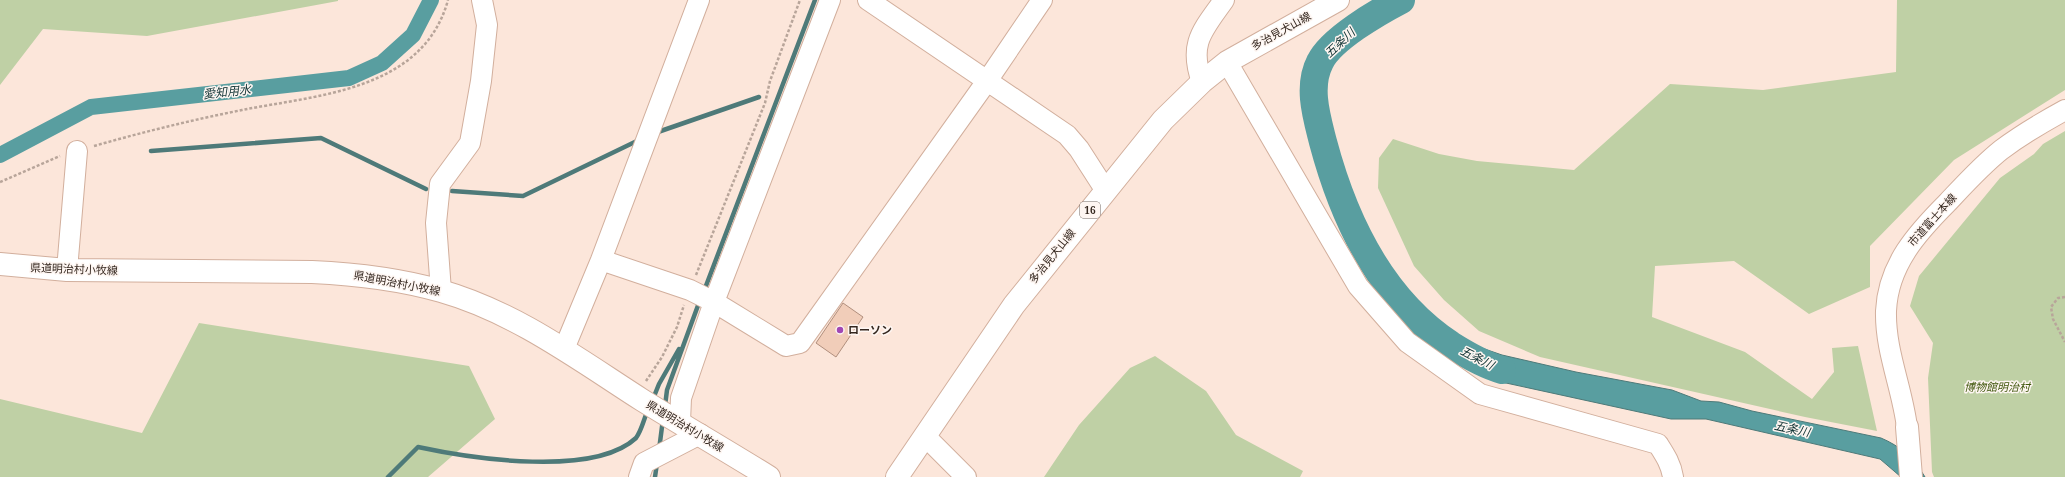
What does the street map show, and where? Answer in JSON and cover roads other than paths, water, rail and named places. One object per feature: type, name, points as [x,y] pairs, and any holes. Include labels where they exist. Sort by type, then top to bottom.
[{"type":"main road","name":"多治見犬山線","points":[[898,477],[1014,305],[1163,120],[1202,82],[1227,62],[1338,0]]},
{"type":"main road","name":"県道明治村小牧線","points":[[0,264],[68,270],[319,272],[377,277],[441,291],[474,302],[506,317],[564,349],[641,399],[769,477]]},
{"type":"main road","points":[[1907,426],[1911,477]]},
{"type":"street","points":[[441,291],[436,223],[440,184],[470,143],[481,81],[487,25],[482,0]]},
{"type":"street","points":[[564,349],[601,260],[699,0]]},
{"type":"street","points":[[677,421],[681,398],[713,301],[830,0]]},
{"type":"street","points":[[868,0],[1068,135],[1080,149],[1106,190]]},
{"type":"street","points":[[601,260],[691,291],[713,301],[786,346],[800,342],[1042,0]]},
{"type":"street","points":[[1202,82],[1195,58],[1200,35],[1224,0]]},
{"type":"street","points":[[1227,62],[1358,286],[1407,342],[1480,394],[1658,444],[1672,468],[1673,477]]},
{"type":"street","name":"市道富士本線","points":[[1907,426],[1888,344],[1886,324],[1888,294],[1891,281],[1906,249],[1920,230],[1990,160],[2017,139],[2065,110]]},
{"type":"street","points":[[68,270],[77,151]]},
{"type":"street","points":[[643,469],[668,450],[700,434]]},
{"type":"street","points":[[925,436],[966,477]]},
{"type":"water","points":[[1473,345],[1502,355],[1576,372],[1672,390],[1701,401],[1719,402],[1752,411],[1881,438],[1906,453],[1921,470],[1925,477],[1901,477],[1880,459],[1706,419],[1671,419],[1506,383],[1462,365]]},
{"type":"waterway","name":"愛知用水","points":[[0,155],[91,107],[349,78],[382,63],[413,35],[431,0]]},
{"type":"waterway","points":[[704,291],[815,0]]},
{"type":"waterway","name":"五条川","points":[[1401,0],[1344,35],[1334,44],[1320,62],[1314,82],[1314,102],[1323,142],[1342,201],[1354,229],[1385,281],[1404,305],[1426,326],[1463,352],[1482,363],[1502,370]]},
{"type":"waterway","points":[[655,133],[759,97]]},
{"type":"waterway","points":[[151,151],[321,138],[426,189]]},
{"type":"waterway","points":[[452,191],[523,196],[639,140]]},
{"type":"waterway","points":[[665,406],[667,390],[700,300]]},
{"type":"waterway","points":[[653,399],[659,384],[679,349]]},
{"type":"waterway","points":[[388,477],[418,447],[470,456],[532,462],[592,458],[617,450],[636,438],[648,410]]},
{"type":"waterway","points":[[659,450],[663,419]]},
{"type":"waterway","points":[[655,477],[657,463]]},
{"type":"place","name":"ローソン","points":[[840,330]]},
{"type":"park label","name":"博物館明治村","points":[[1997,387]]}]
